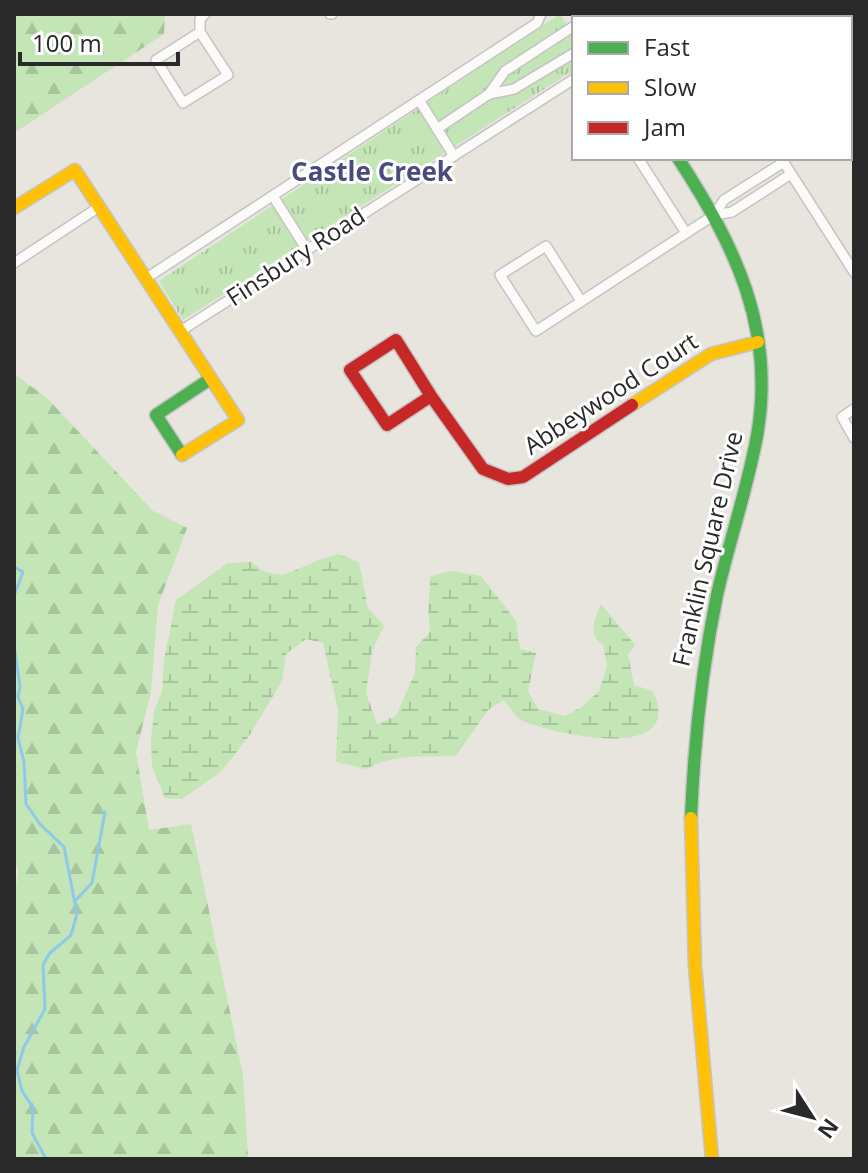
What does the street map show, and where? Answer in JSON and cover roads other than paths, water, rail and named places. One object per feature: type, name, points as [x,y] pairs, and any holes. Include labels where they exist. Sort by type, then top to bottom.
[{"type":"street","points":[[200,32],[156,60],[183,103],[228,75],[200,32],[200,19],[205,14]]},
{"type":"street","points":[[145,279],[537,23],[541,14]]},
{"type":"street","points":[[437,129],[489,94],[505,71],[572,27]]},
{"type":"street","points":[[489,94],[514,89],[572,54]]},
{"type":"street","name":"Finsbury Road","points":[[179,332],[572,80]]},
{"type":"street","points":[[419,100],[454,156]]},
{"type":"street","points":[[639,160],[686,233]]},
{"type":"street","name":"Franklin Square Drive","points":[[679,160],[728,240],[745,282],[758,342],[760,420],[714,607],[700,687],[692,787],[693,940],[712,1159]]},
{"type":"street","points":[[714,215],[724,200],[782,160],[853,268]]},
{"type":"street","points":[[14,208],[75,170],[238,420],[182,456],[156,415],[210,379]]},
{"type":"street","points":[[581,301],[546,246],[500,275],[536,331],[714,215],[732,212],[791,174]]},
{"type":"street","points":[[273,196],[307,250]]},
{"type":"street","points":[[14,263],[99,207]]},
{"type":"street","name":"Abbeywood Court","points":[[431,396],[387,425],[350,370],[396,340],[483,469],[508,479],[523,477],[711,354],[758,342]]},
{"type":"street","points":[[854,409],[842,417],[854,438]]},
{"type":"waterway","points":[[14,567],[23,572],[14,596]]},
{"type":"waterway","points":[[14,645],[20,686],[18,697],[23,709],[18,738],[24,762],[26,804],[40,824],[64,847],[77,914],[71,935],[49,954],[43,965],[45,1009],[24,1047],[17,1070],[22,1091],[33,1108],[32,1133],[46,1159]]},
{"type":"waterway","points":[[76,900],[92,883],[105,812]]},
{"type":"district","name":"Castle Creek","points":[[372,172]]}]
